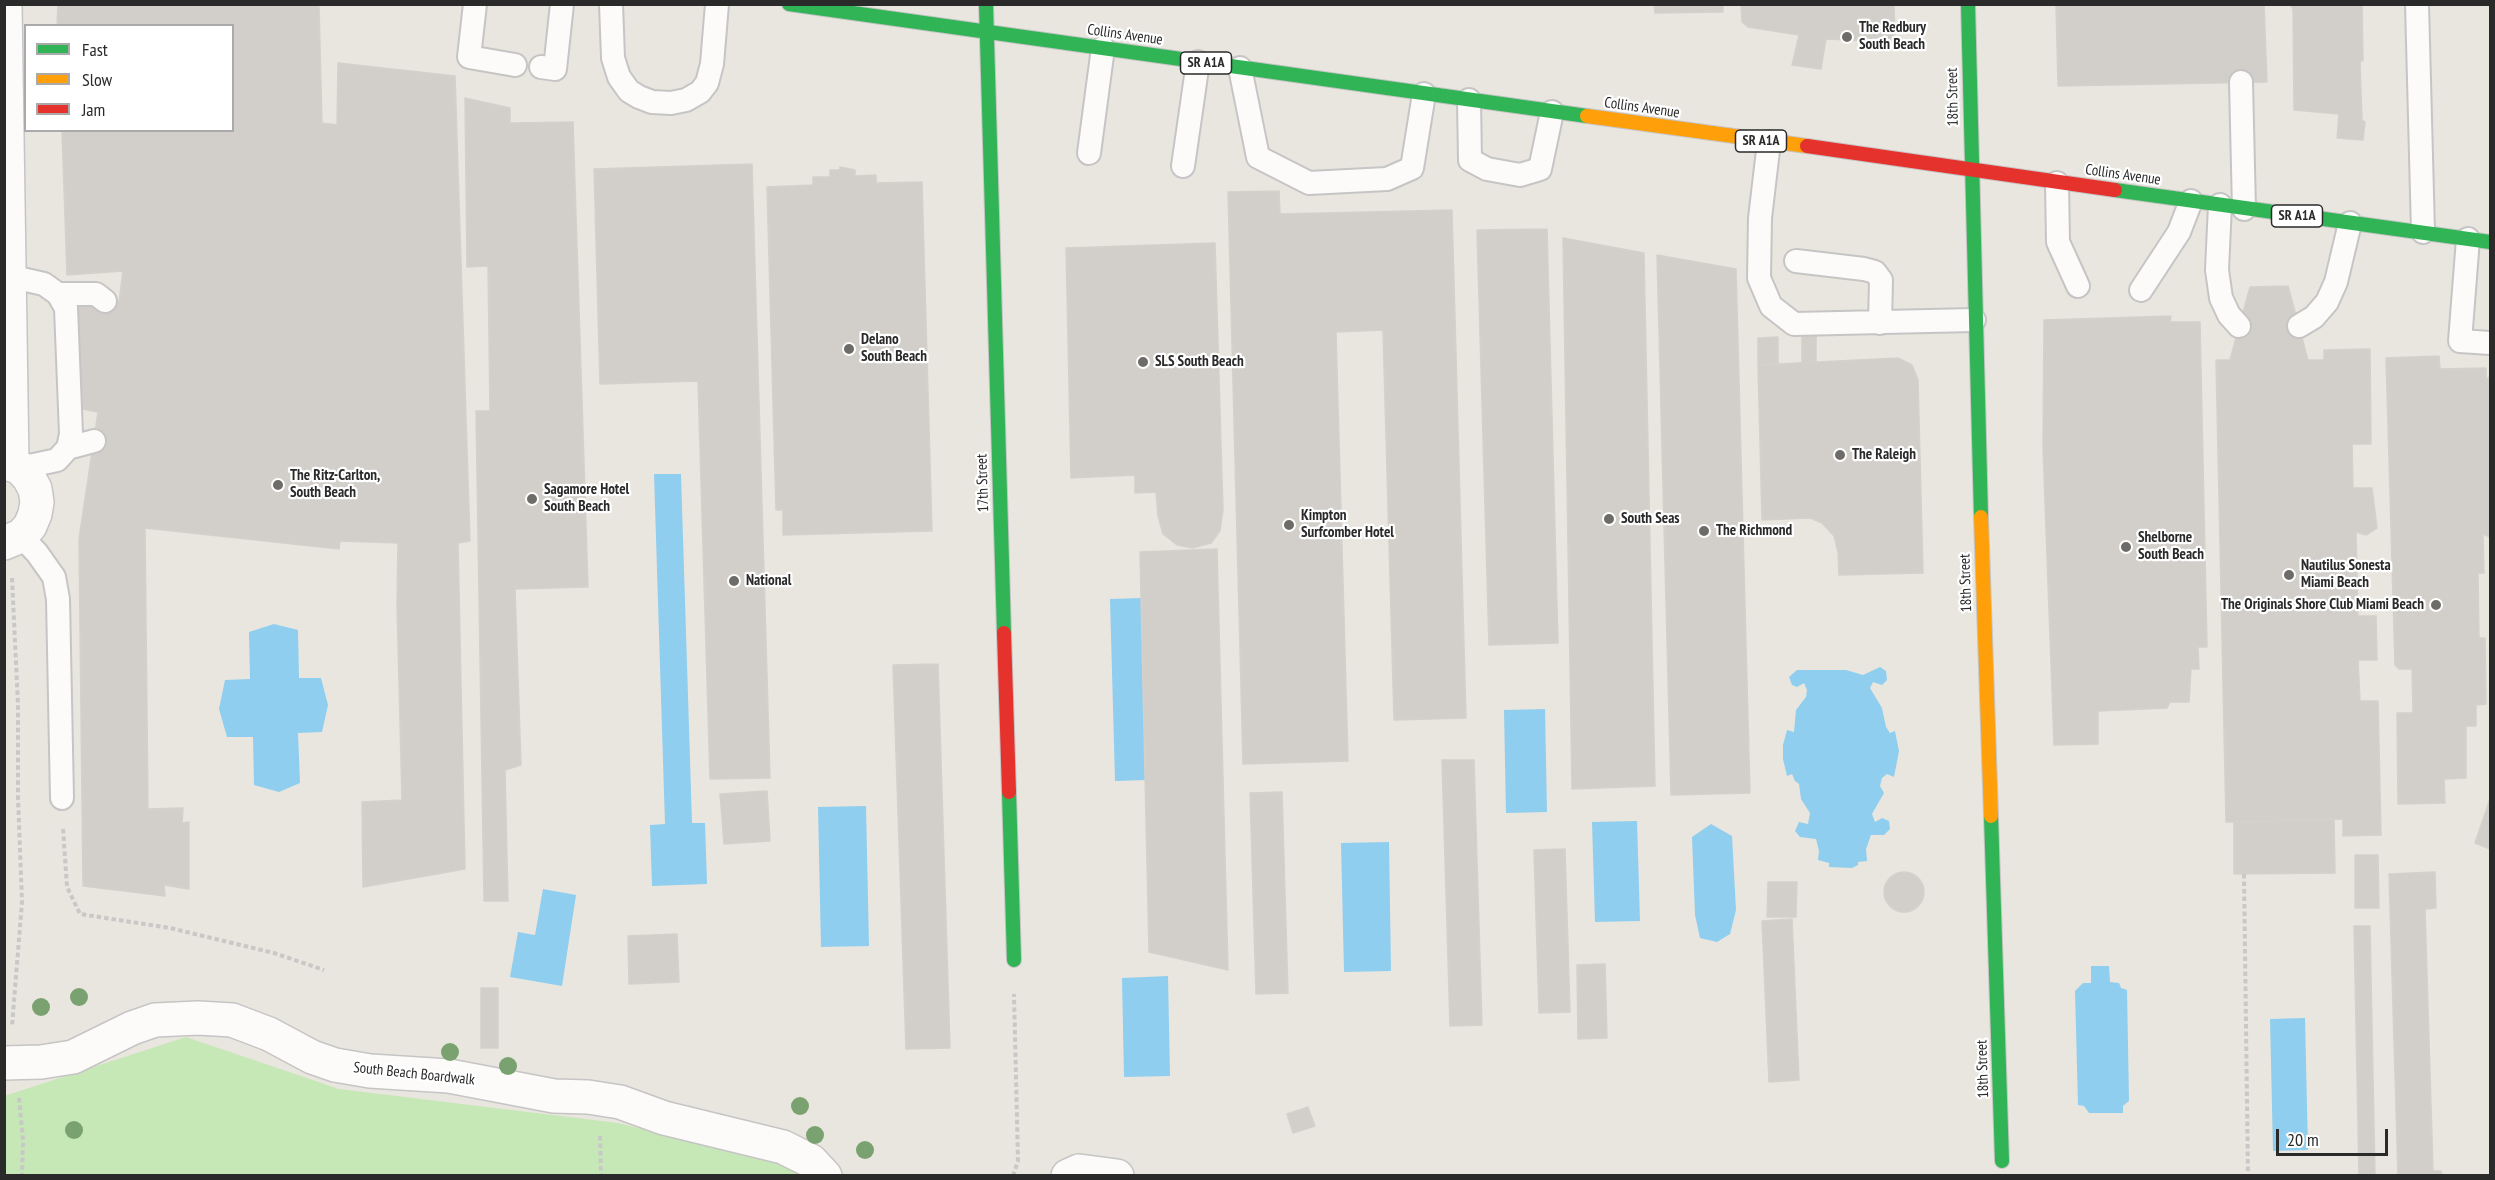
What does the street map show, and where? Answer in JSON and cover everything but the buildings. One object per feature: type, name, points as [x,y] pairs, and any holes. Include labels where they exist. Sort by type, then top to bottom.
[{"type":"street","points":[[5,4],[7,275],[12,464],[29,478],[37,502],[33,520],[12,549]]},
{"type":"street","name":"Collins Avenue","points":[[789,4],[2490,242]]},
{"type":"street","name":"17th Street","points":[[986,4],[1014,960]]},
{"type":"street","name":"18th Street","points":[[1968,4],[1974,320],[2002,1161]]},
{"type":"street","name":"South Beach Boardwalk","points":[[7,1064],[73,1057],[132,1028],[155,1020],[198,1018],[232,1020],[269,1034],[312,1057],[335,1065],[370,1071],[449,1076],[554,1096],[588,1097],[620,1102],[664,1118],[783,1146],[811,1161],[825,1176]]},
{"type":"street","points":[[1068,1176],[1079,1171],[1117,1176]]},
{"type":"lane","points":[[475,4],[469,57],[514,65]]},
{"type":"lane","points":[[541,67],[555,69],[562,4]]},
{"type":"lane","points":[[611,4],[613,58],[619,76],[629,91],[639,98],[652,102],[671,103],[686,100],[700,92],[707,83],[712,64],[717,4]]},
{"type":"lane","points":[[2416,4],[2423,232]]},
{"type":"lane","points":[[1089,153],[1103,48]]},
{"type":"lane","points":[[1183,166],[1198,62]]},
{"type":"lane","points":[[1240,68],[1258,157],[1309,183],[1387,179],[1412,168],[1424,93]]},
{"type":"lane","points":[[2241,82],[2244,209]]},
{"type":"lane","points":[[1469,100],[1470,160],[1487,169],[1520,176],[1540,169],[1552,112]]},
{"type":"lane","points":[[1769,142],[1760,218],[1759,278],[1771,306],[1794,324],[1974,320]]},
{"type":"lane","points":[[2057,183],[2058,242],[2078,286]]},
{"type":"lane","points":[[2141,290],[2179,232],[2191,201]]},
{"type":"lane","points":[[2220,205],[2217,270],[2221,298],[2229,315],[2239,326]]},
{"type":"lane","points":[[2299,326],[2314,317],[2327,302],[2336,282],[2350,223]]},
{"type":"lane","points":[[2468,239],[2460,341],[2490,343]]},
{"type":"lane","points":[[1796,261],[1875,272],[1881,280],[1881,323]]},
{"type":"lane","points":[[7,275],[44,284],[58,294],[66,308],[72,434],[68,448],[57,460],[12,464]]},
{"type":"lane","points":[[58,294],[96,294],[105,301]]},
{"type":"lane","points":[[68,448],[94,441]]},
{"type":"lane","points":[[12,549],[37,553],[54,576],[58,598],[62,798]]},
{"type":"path","points":[[12,549],[22,902],[7,1064],[18,1092],[23,1140],[22,1176]]},
{"type":"path","points":[[62,798],[67,887],[80,914],[170,928],[274,953],[324,970]]},
{"type":"path","points":[[2244,874],[2248,1176]]},
{"type":"path","points":[[1013,1176],[1018,1161],[1014,1015]]},
{"type":"green space","points":[[186,1037],[339,1089],[618,1123],[785,1164],[797,1175],[5,1174],[4,1096]]},
{"type":"water","points":[[654,474],[681,474],[692,823],[705,823],[707,884],[652,886],[650,825],[665,824]]},
{"type":"water","points":[[1142,598],[1147,780],[1115,781],[1110,599]]},
{"type":"water","points":[[274,624],[298,630],[299,678],[321,678],[328,705],[322,732],[298,733],[300,783],[279,792],[254,785],[253,737],[227,737],[219,709],[225,680],[250,679],[249,632]]},
{"type":"water","points":[[1880,667],[1886,671],[1887,680],[1882,685],[1873,682],[1870,688],[1882,708],[1886,727],[1890,733],[1895,731],[1899,751],[1894,777],[1887,774],[1882,778],[1880,786],[1884,793],[1872,814],[1875,822],[1882,818],[1889,821],[1890,829],[1884,835],[1871,835],[1866,849],[1867,861],[1858,862],[1858,865],[1852,868],[1829,867],[1829,863],[1818,860],[1819,851],[1816,839],[1800,837],[1795,831],[1799,822],[1808,824],[1810,813],[1801,799],[1799,784],[1792,774],[1787,776],[1783,745],[1787,730],[1794,732],[1796,710],[1806,697],[1807,690],[1804,683],[1797,687],[1792,685],[1789,677],[1797,670],[1846,670],[1863,675]]},
{"type":"water","points":[[1545,709],[1547,812],[1506,813],[1504,710]]},
{"type":"water","points":[[866,806],[869,946],[821,947],[818,807]]},
{"type":"water","points":[[1637,821],[1640,921],[1595,922],[1592,822]]},
{"type":"water","points":[[1711,824],[1732,836],[1736,910],[1730,934],[1717,942],[1700,938],[1695,915],[1692,837]]},
{"type":"water","points":[[1389,842],[1391,971],[1344,972],[1341,843]]},
{"type":"water","points":[[543,889],[576,895],[562,986],[510,977],[518,932],[535,935]]},
{"type":"water","points":[[2091,966],[2109,966],[2110,982],[2119,983],[2121,988],[2127,990],[2129,1101],[2123,1106],[2123,1113],[2089,1113],[2084,1106],[2078,1105],[2075,991],[2083,983],[2091,983]]},
{"type":"water","points":[[1168,976],[1170,1076],[1124,1077],[1122,978]]},
{"type":"water","points":[[2305,1018],[2308,1150],[2273,1151],[2270,1019]]},
{"type":"traffic: fast","points":[[789,4],[1587,116]]},
{"type":"traffic: fast","points":[[986,4],[1004,633]]},
{"type":"traffic: fast","points":[[1968,4],[1981,517]]},
{"type":"traffic: fast","points":[[2115,190],[2490,242]]},
{"type":"traffic: fast","points":[[1009,792],[1014,960]]},
{"type":"traffic: fast","points":[[1991,816],[2002,1161]]},
{"type":"traffic: slow","points":[[1587,116],[1807,146]]},
{"type":"traffic: slow","points":[[1981,517],[1991,816]]},
{"type":"traffic: jam","points":[[1807,146],[2115,190]]},
{"type":"traffic: jam","points":[[1004,633],[1009,792]]},
{"type":"place","name":"The Redbury South Beach","points":[[1847,37]]},
{"type":"place","name":"Delano South Beach","points":[[849,349]]},
{"type":"place","name":"SLS South Beach","points":[[1143,362]]},
{"type":"place","name":"The Raleigh","points":[[1840,455]]},
{"type":"place","name":"The Ritz-Carlton, South Beach","points":[[278,485]]},
{"type":"place","name":"Sagamore Hotel South Beach","points":[[532,499]]},
{"type":"place","name":"South Seas","points":[[1609,519]]},
{"type":"place","name":"Kimpton Surfcomber Hotel","points":[[1289,525]]},
{"type":"place","name":"The Richmond","points":[[1704,531]]},
{"type":"place","name":"Shelborne South Beach","points":[[2126,547]]},
{"type":"place","name":"Nautilus Sonesta Miami Beach","points":[[2289,575]]},
{"type":"place","name":"National","points":[[734,581]]},
{"type":"place","name":"The Originals Shore Club Miami Beach","points":[[2436,605]]}]
